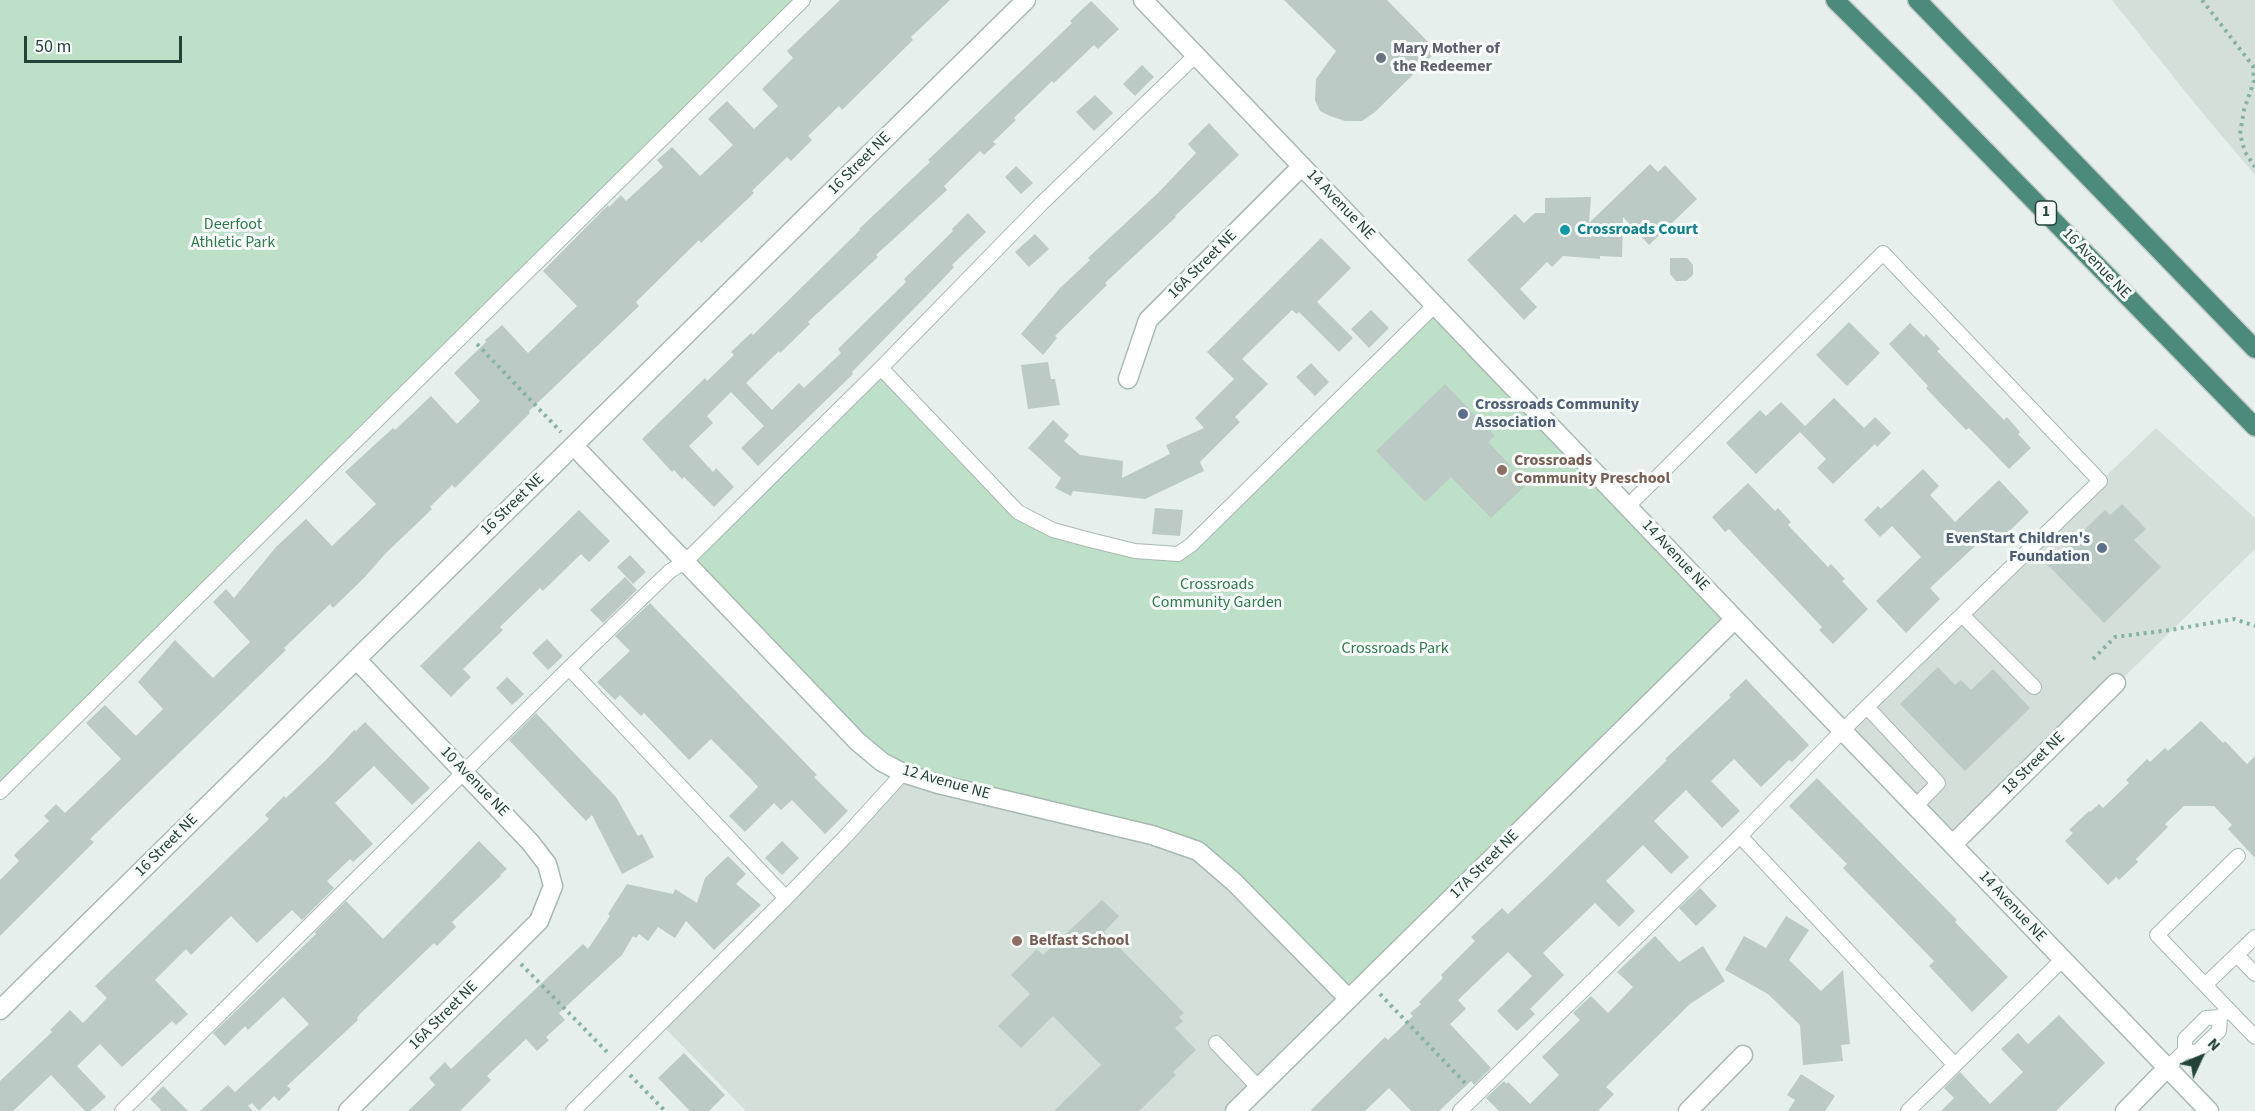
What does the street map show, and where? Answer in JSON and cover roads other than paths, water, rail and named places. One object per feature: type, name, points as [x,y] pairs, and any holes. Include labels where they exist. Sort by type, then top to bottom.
[{"type":"highway","name":"16 Avenue NE","points":[[1835,0],[2255,427]]},
{"type":"highway","points":[[1917,0],[2255,349]]},
{"type":"street","name":"16 Street NE","points":[[0,1010],[1026,0]]},
{"type":"street","name":"14 Avenue NE","points":[[1143,0],[2209,1111]]},
{"type":"street","name":"16A Street NE","points":[[1128,379],[1148,320],[1302,166]]},
{"type":"street","name":"12 Avenue NE","points":[[574,446],[858,742],[882,762],[903,773],[1152,836],[1198,851],[1217,866],[1349,999]]},
{"type":"street","name":"17A Street NE","points":[[1235,1111],[1735,619]]},
{"type":"street","name":"10 Avenue NE","points":[[356,659],[530,842],[547,864],[553,886],[539,921]]},
{"type":"street","name":"18 Street NE","points":[[1953,844],[2116,683]]},
{"type":"street","name":"16A Street NE","points":[[348,1111],[539,921]]},
{"type":"street","points":[[1688,1111],[1743,1055]]},
{"type":"street","points":[[2125,1111],[2167,1068]]},
{"type":"lane","points":[[0,792],[803,0]]},
{"type":"lane","points":[[122,1111],[569,668],[670,571],[685,562],[881,368],[1041,204],[1196,55]]},
{"type":"lane","points":[[1460,1111],[1740,836],[1843,730],[2100,481],[1883,253],[1628,506]]},
{"type":"lane","points":[[881,368],[1018,512],[1053,530],[1090,540],[1135,551],[1178,554],[1191,545],[1436,304]]},
{"type":"lane","points":[[1962,615],[2034,687]]},
{"type":"lane","points":[[569,668],[786,898]]},
{"type":"lane","points":[[1867,707],[1938,783],[1916,806]]},
{"type":"lane","points":[[573,1111],[786,898],[903,773]]},
{"type":"lane","points":[[1740,836],[1954,1064]]},
{"type":"lane","points":[[2238,856],[2157,935],[2205,985],[2224,1013],[2255,1037]]},
{"type":"lane","points":[[2205,985],[2255,937]]},
{"type":"lane","points":[[2237,955],[2255,974]]},
{"type":"lane","points":[[1908,1111],[2062,960]]},
{"type":"lane","points":[[2167,1068],[2185,1051],[2185,1039],[2206,1018],[2224,1013]]},
{"type":"lane","points":[[1216,1043],[1259,1088]]},
{"type":"place","name":"Mary Mother of the Redeemer","points":[[1381,58]]},
{"type":"place","name":"Crossroads Court","points":[[1565,230]]},
{"type":"place","name":"Crossroads Community Association","points":[[1463,414]]},
{"type":"place","name":"Crossroads Community Preschool","points":[[1502,470]]},
{"type":"place","name":"EvenStart Children's Foundation","points":[[2102,548]]},
{"type":"place","name":"Belfast School","points":[[1017,941]]},
{"type":"park label","name":"Deerfoot Athletic Park","points":[[233,234]]},
{"type":"park label","name":"Crossroads Community Garden","points":[[1217,594]]},
{"type":"park label","name":"Crossroads Park","points":[[1395,649]]}]
